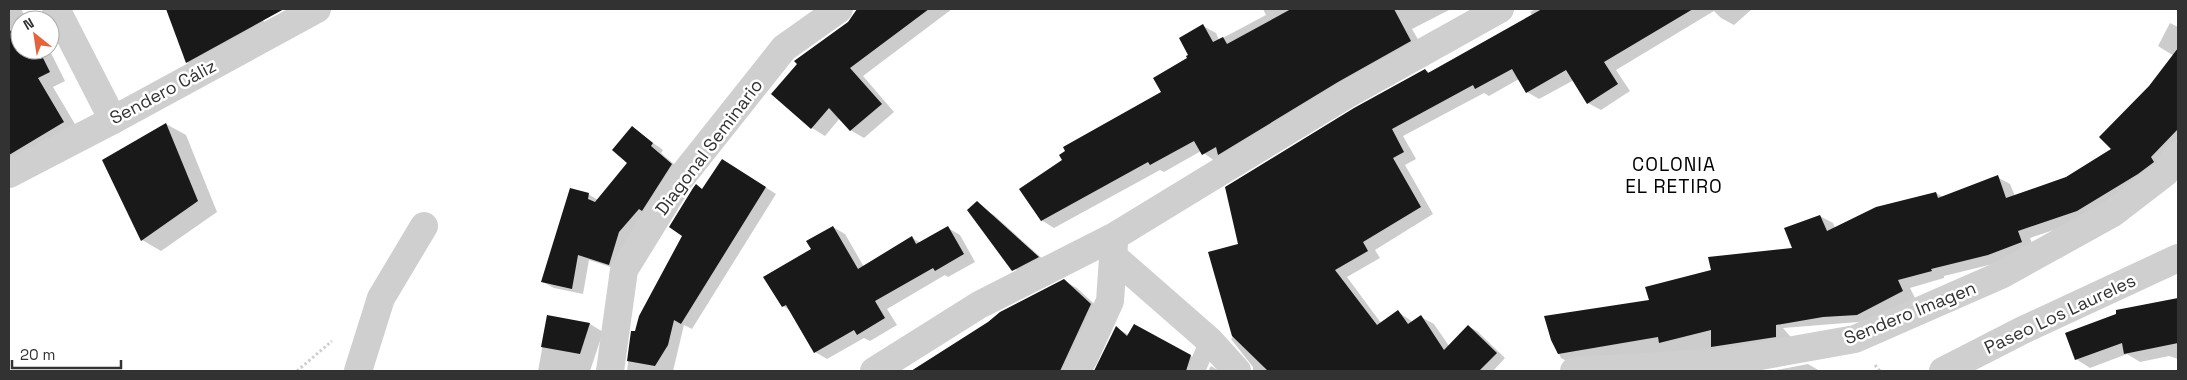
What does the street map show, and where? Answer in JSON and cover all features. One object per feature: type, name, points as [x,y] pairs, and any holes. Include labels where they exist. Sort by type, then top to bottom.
[{"type":"street","points":[[56,9],[114,120]]},
{"type":"street","name":"Sendero Cáliz","points":[[9,174],[114,120],[317,9]]},
{"type":"street","name":"Diagonal Seminario","points":[[610,371],[624,270],[680,179],[784,48],[839,9]]},
{"type":"street","points":[[874,371],[978,305],[1114,247],[1346,95],[1500,9]]},
{"type":"street","name":"Sendero Imagen","points":[[1574,371],[1727,362],[1855,339],[2001,275],[2113,213],[2165,173],[2178,155]]},
{"type":"street","points":[[358,371],[381,298],[424,226]]},
{"type":"street","points":[[1114,247],[1209,340],[1237,371]]},
{"type":"street","points":[[1076,371],[1084,358],[1110,300],[1114,247]]},
{"type":"street","name":"Paseo Los Laureles","points":[[1943,371],[2023,330],[2178,258]]},
{"type":"lane","points":[[1196,371],[1209,340]]},
{"type":"building","points":[[166,9],[284,9],[186,63]]},
{"type":"building","points":[[857,9],[929,9],[850,68],[882,104],[850,131],[829,108],[811,129],[771,94],[797,64],[794,61],[848,22]]},
{"type":"building","points":[[1291,9],[1394,9],[1411,41],[1338,82],[1218,155],[1216,147],[1202,155],[1194,141],[1150,165],[1148,162],[1041,221],[1019,189],[1062,160],[1059,155],[1065,151],[1063,147],[1161,92],[1153,78],[1187,58],[1186,56],[1188,55],[1179,38],[1203,24],[1213,42],[1223,37],[1227,44]]},
{"type":"building","points":[[1542,9],[1693,9],[1604,62],[1618,84],[1587,104],[1566,70],[1526,93],[1512,69],[1475,89],[1473,85],[1392,129],[1404,152],[1393,158],[1421,207],[1363,242],[1368,251],[1335,270],[1377,325],[1398,310],[1408,324],[1421,315],[1444,350],[1468,325],[1497,353],[1479,371],[1268,371],[1232,336],[1208,252],[1238,244],[1225,187],[1354,108],[1425,69],[1428,73]]},
{"type":"building","points":[[9,28],[10,60],[44,60],[50,72],[38,78],[64,122],[9,155]]},
{"type":"building","points":[[2178,48],[2178,129],[2151,157],[2154,162],[2138,174],[2077,211],[2018,231],[2022,242],[1988,255],[1931,269],[1932,271],[1898,280],[1903,291],[1857,315],[1823,317],[1776,325],[1776,337],[1711,347],[1711,330],[1659,343],[1658,337],[1558,354],[1551,340],[1544,316],[1649,300],[1645,287],[1711,270],[1708,257],[1792,248],[1784,228],[1820,215],[1827,231],[1876,207],[1936,192],[1938,198],[1998,175],[2006,198],[2066,177],[2111,149],[2099,137],[2149,86]]},
{"type":"building","points":[[166,123],[198,201],[141,241],[102,160]]},
{"type":"building","points":[[632,126],[653,143],[651,146],[672,164],[642,211],[639,209],[619,232],[609,265],[578,255],[572,289],[541,282],[570,188],[589,193],[588,199],[595,202],[627,163],[612,150]]},
{"type":"building","points":[[722,159],[766,187],[681,324],[674,320],[668,345],[655,366],[627,361],[631,331],[635,331],[639,316],[682,236],[669,227],[696,184],[702,189]]},
{"type":"building","points":[[977,201],[1039,257],[1012,271],[967,210]]},
{"type":"building","points":[[833,226],[858,269],[912,236],[916,244],[948,226],[964,254],[935,271],[933,268],[875,301],[885,318],[857,335],[854,330],[814,353],[786,305],[782,307],[763,277],[811,249],[806,241]]},
{"type":"building","points":[[1064,279],[1091,304],[1060,371],[911,371],[988,322],[1000,312]]},
{"type":"building","points":[[2178,298],[2178,343],[2124,354],[2122,343],[2075,360],[2065,333],[2116,314],[2116,310]]},
{"type":"building","points":[[547,315],[590,323],[580,354],[541,347]]},
{"type":"building","points":[[1134,324],[1191,355],[1186,371],[1094,371],[1116,326],[1127,336]]},
{"type":"district","name":"COLONIA EL RETIRO","points":[[1674,175]]}]
